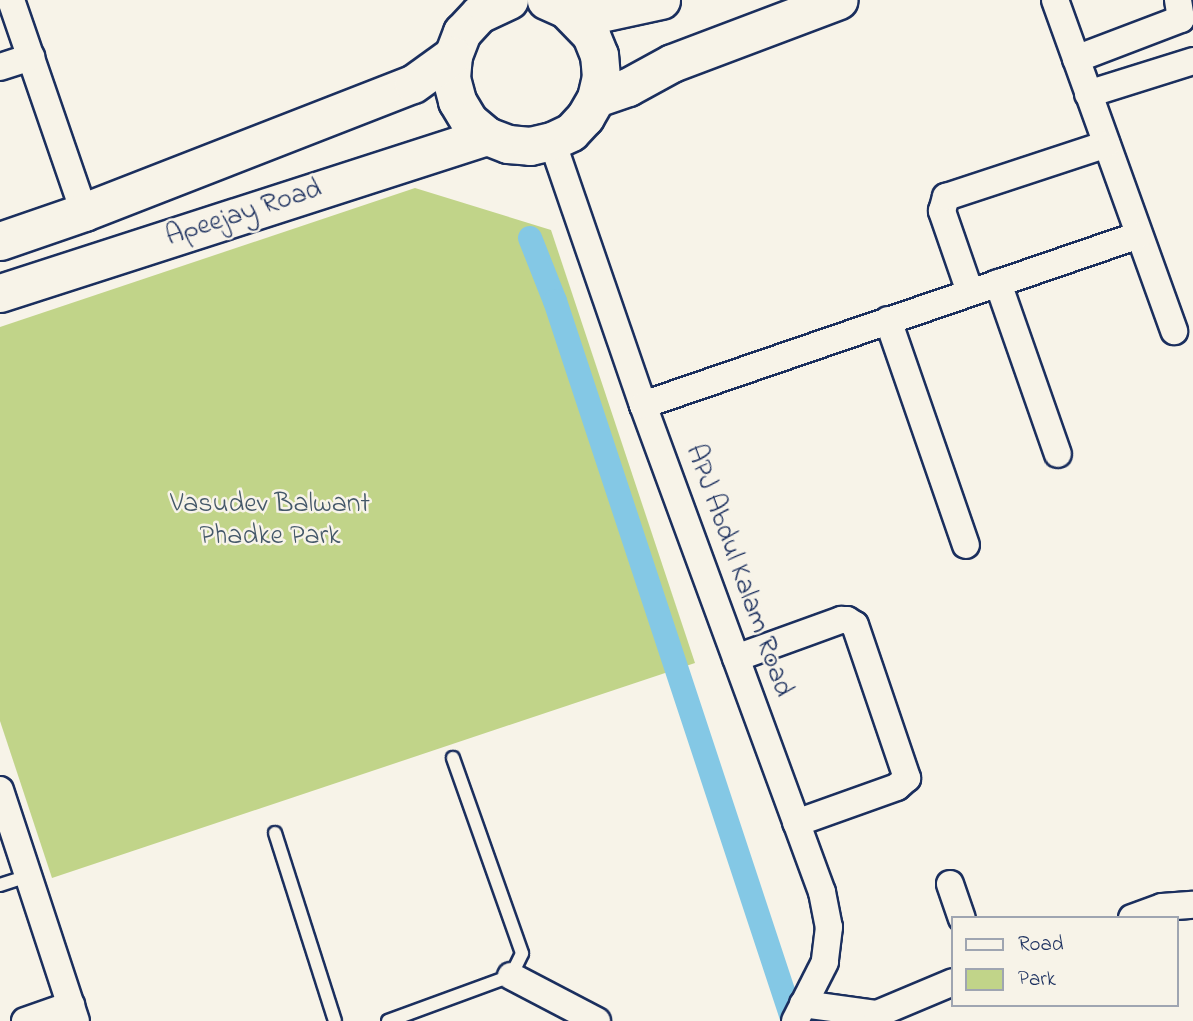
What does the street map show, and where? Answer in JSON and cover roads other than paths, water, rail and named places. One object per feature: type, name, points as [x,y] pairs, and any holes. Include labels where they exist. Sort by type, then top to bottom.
[{"type":"main road","points":[[487,5],[462,32],[453,55],[451,79],[457,101],[469,121],[487,136],[508,144],[530,146],[552,141],[571,132],[585,117],[596,98],[601,77],[599,55],[591,35],[578,18],[546,0]]},
{"type":"main road","points":[[578,18],[661,0]]},
{"type":"main road","points":[[596,98],[628,87],[672,63],[839,0]]},
{"type":"main road","name":"Apeejay Road","points":[[0,241],[84,212],[413,85],[453,55]]},
{"type":"main road","name":"Apeejay Road","points":[[0,293],[487,136]]},
{"type":"street","points":[[11,0],[84,212]]},
{"type":"street","points":[[1055,0],[1174,331]]},
{"type":"street","points":[[1076,59],[1181,19],[1178,0]]},
{"type":"street","points":[[0,51],[28,50]]},
{"type":"street","points":[[0,67],[28,50]]},
{"type":"street","points":[[1088,94],[1193,61]]},
{"type":"street","name":"APJ Abdul Kalam Road","points":[[552,141],[643,405],[822,892],[829,927],[825,962],[798,1014]]},
{"type":"street","points":[[970,292],[942,211],[942,201],[951,194],[1107,144]]},
{"type":"street","points":[[643,405],[1139,235]]},
{"type":"street","points":[[998,283],[1058,454]]},
{"type":"street","points":[[888,320],[966,545]]},
{"type":"street","points":[[736,658],[841,620],[855,625],[907,778],[897,787],[796,823]]},
{"type":"street","points":[[0,790],[74,1013],[25,1021]]},
{"type":"street","points":[[950,884],[961,916]]},
{"type":"street","points":[[1138,916],[1162,908],[1193,905]]},
{"type":"street","points":[[511,976],[597,1021]]},
{"type":"street","points":[[798,1014],[877,1014],[951,983]]},
{"type":"lane","points":[[388,1021],[511,976],[522,953],[453,758]]},
{"type":"lane","points":[[275,834],[335,1021]]},
{"type":"lane","points":[[0,885],[27,876]]},
{"type":"waterway","points":[[530,238],[555,301],[793,1021]]},
{"type":"park label","name":"Vasudev Balwant Phadke Park","points":[[270,521]]}]
